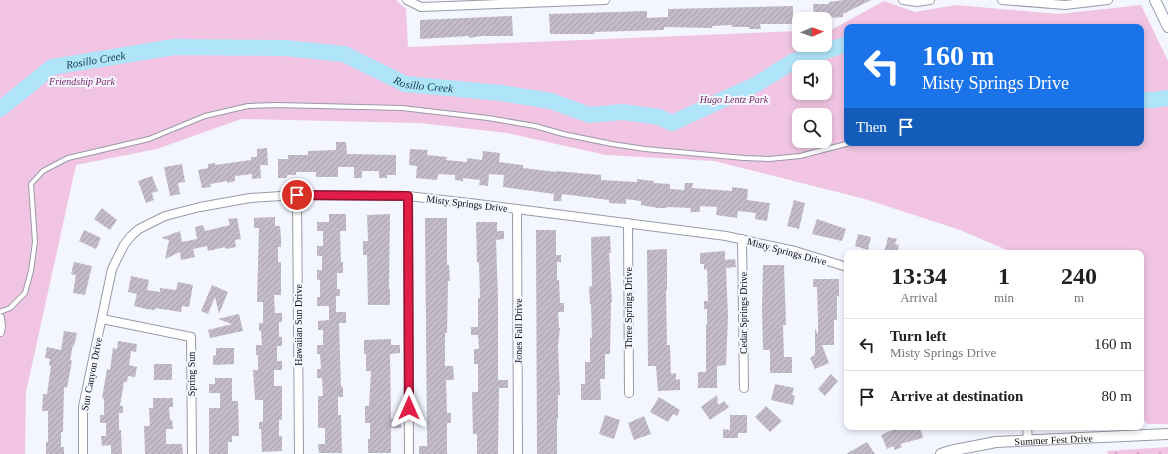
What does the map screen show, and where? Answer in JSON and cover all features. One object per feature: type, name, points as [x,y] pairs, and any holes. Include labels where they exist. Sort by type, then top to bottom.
[{"type":"street","points":[[407,0],[421,7],[605,0]]},
{"type":"street","points":[[903,0],[917,2],[930,0]]},
{"type":"street","points":[[1002,0],[1065,5],[1108,0]]},
{"type":"street","points":[[1155,0],[1168,27]]},
{"type":"street","name":"Misty Springs Drive","points":[[102,319],[110,276],[115,262],[124,245],[140,229],[165,216],[200,207],[250,198],[297,195],[408,196],[726,236],[795,251],[844,266]]},
{"type":"street","name":"Hawaiian Sun Drive","points":[[297,195],[299,454]]},
{"type":"street","points":[[408,196],[409,454]]},
{"type":"street","name":"Jones Fall Drive","points":[[517,209],[518,454]]},
{"type":"street","name":"Three Springs Drive","points":[[628,223],[629,393]]},
{"type":"street","name":"Cedar Springs Drive","points":[[742,239],[744,388]]},
{"type":"street","points":[[0,318],[0,332]]},
{"type":"street","name":"Sun Canyon Drive","points":[[84,454],[84,406],[102,319]]},
{"type":"street","name":"Spring Sun","points":[[102,319],[191,337],[192,454]]},
{"type":"street","points":[[1027,430],[1028,440]]},
{"type":"street","name":"Summer Fest Drive","points":[[941,454],[996,442],[1168,434]]},
{"type":"lane","points":[[0,312],[10,308],[25,293],[31,271],[35,242],[31,184],[43,171],[68,158],[149,139],[205,116],[248,106],[276,104],[402,108],[488,118],[535,126],[563,134],[612,144],[645,149],[744,158],[770,159],[800,156],[844,145]]},
{"type":"green space","points":[[0,0],[396,0],[406,9],[408,47],[792,31],[792,52],[832,52],[832,29],[884,1],[915,12],[956,5],[1059,14],[1141,5],[1168,61],[1168,424],[1147,424],[1144,420],[1144,250],[1007,250],[960,230],[865,199],[714,161],[606,155],[507,133],[419,123],[241,119],[157,149],[76,165],[26,392],[25,454],[0,454]]},
{"type":"green space","points":[[1168,447],[1168,454],[1108,454],[1107,451]]},
{"type":"building","points":[[844,0],[871,0],[843,14],[843,17],[832,18],[832,12],[814,12],[813,4],[829,4],[829,2]]},
{"type":"building","points":[[793,6],[793,12],[792,24],[760,24],[761,29],[732,27],[732,25],[712,26],[712,28],[664,27],[664,30],[594,32],[595,34],[550,34],[549,14],[647,11],[647,18],[668,17],[668,9]]},
{"type":"building","points":[[512,16],[513,36],[481,36],[469,38],[469,36],[420,39],[420,20]]},
{"type":"building","points":[[336,142],[346,142],[347,154],[396,155],[396,175],[387,175],[387,178],[379,178],[379,171],[362,171],[362,178],[354,178],[354,167],[338,167],[338,177],[316,177],[316,172],[296,172],[296,175],[287,175],[287,178],[278,178],[278,159],[288,159],[288,155],[308,155],[308,151],[336,150]]},
{"type":"building","points":[[267,148],[268,165],[260,165],[261,178],[252,179],[252,174],[235,176],[235,181],[210,184],[211,187],[202,188],[198,170],[208,168],[208,164],[215,163],[215,165],[251,160],[251,157],[257,157],[257,149]]},
{"type":"building","points":[[410,149],[428,150],[427,155],[447,157],[446,160],[467,162],[467,158],[482,160],[483,151],[500,153],[499,162],[523,165],[523,168],[601,175],[601,180],[637,182],[637,179],[654,181],[653,183],[670,184],[670,189],[684,190],[685,183],[693,183],[692,188],[732,191],[732,187],[748,189],[747,200],[770,203],[767,221],[755,219],[756,213],[738,211],[737,218],[716,215],[717,207],[700,206],[700,212],[690,212],[691,208],[658,208],[641,205],[641,201],[626,199],[626,204],[609,203],[609,200],[562,194],[561,201],[553,201],[554,194],[503,187],[504,175],[489,174],[488,186],[479,185],[480,180],[463,178],[463,181],[455,180],[455,175],[438,174],[437,180],[416,178],[417,166],[409,165]]},
{"type":"building","points":[[182,164],[185,182],[178,183],[180,194],[170,196],[164,167]]},
{"type":"building","points":[[152,176],[158,191],[152,193],[154,200],[146,203],[138,181]]},
{"type":"building","points":[[794,200],[805,203],[799,229],[787,226]]},
{"type":"building","points":[[102,208],[117,220],[110,230],[94,219]]},
{"type":"building","points":[[329,214],[346,214],[346,231],[340,231],[341,262],[343,262],[343,273],[337,273],[337,289],[340,289],[340,296],[336,296],[336,312],[346,312],[346,323],[339,323],[341,387],[343,387],[343,397],[338,397],[338,415],[341,415],[342,453],[319,453],[318,444],[325,444],[325,428],[318,428],[318,396],[323,396],[322,378],[317,378],[317,369],[321,369],[320,354],[317,354],[317,345],[323,345],[323,330],[318,330],[318,321],[329,320],[329,306],[317,306],[317,297],[320,297],[320,280],[317,280],[317,270],[322,270],[322,256],[317,256],[317,246],[323,246],[323,231],[317,231],[317,222],[329,222]]},
{"type":"building","points":[[390,214],[390,305],[368,305],[367,255],[363,255],[363,241],[368,241],[367,215]]},
{"type":"building","points":[[275,217],[275,226],[280,226],[281,238],[281,247],[278,247],[278,262],[281,262],[281,295],[274,295],[275,313],[282,313],[282,322],[279,322],[279,337],[282,337],[282,346],[277,346],[277,361],[282,361],[282,370],[274,370],[274,386],[282,386],[282,420],[279,420],[279,436],[282,436],[282,451],[262,452],[261,429],[259,429],[259,422],[263,422],[263,400],[255,400],[253,370],[258,370],[256,345],[262,345],[259,323],[263,323],[263,302],[257,302],[259,228],[254,228],[254,218]]},
{"type":"building","points":[[237,218],[241,239],[235,240],[236,247],[226,249],[225,247],[208,251],[207,246],[193,249],[195,257],[181,260],[180,252],[165,259],[169,240],[161,238],[180,231],[182,242],[197,239],[195,227],[203,225],[205,231],[230,225],[228,219]]},
{"type":"building","points":[[425,218],[447,218],[447,265],[449,265],[450,281],[448,281],[445,366],[453,366],[454,380],[446,380],[447,413],[451,413],[451,423],[447,423],[447,454],[419,454],[419,446],[427,446]]},
{"type":"building","points":[[817,219],[846,229],[842,241],[812,234]]},
{"type":"building","points":[[476,222],[497,222],[497,231],[504,231],[504,239],[496,240],[498,380],[508,380],[508,388],[499,388],[498,454],[477,454],[477,434],[473,434],[472,392],[478,392],[478,364],[474,364],[474,349],[479,349],[478,335],[471,335],[471,327],[478,327],[478,298],[480,298]]},
{"type":"building","points":[[84,230],[101,238],[96,249],[79,241]]},
{"type":"building","points":[[536,230],[556,230],[556,255],[561,255],[561,262],[557,262],[557,280],[559,280],[560,303],[564,303],[564,312],[558,312],[560,328],[558,345],[560,395],[558,395],[557,454],[537,454]]},
{"type":"building","points":[[858,234],[871,237],[868,250],[855,246]]},
{"type":"building","points":[[610,236],[611,253],[609,253],[612,302],[610,354],[605,354],[605,379],[600,379],[601,400],[581,400],[581,384],[585,384],[585,362],[590,362],[590,338],[592,338],[589,287],[592,286],[591,237]]},
{"type":"building","points":[[888,237],[897,239],[895,244],[899,245],[898,250],[885,250]]},
{"type":"building","points":[[667,249],[667,345],[670,345],[671,374],[676,373],[676,380],[680,379],[680,390],[658,391],[656,366],[648,366],[647,250]]},
{"type":"building","points":[[725,251],[725,260],[735,259],[736,267],[726,268],[728,317],[726,365],[717,366],[717,388],[698,388],[698,372],[706,372],[707,309],[704,309],[704,301],[708,301],[707,269],[704,270],[704,264],[700,264],[700,253]]},
{"type":"building","points":[[74,262],[92,266],[85,295],[73,293],[76,275],[71,274]]},
{"type":"building","points":[[763,265],[784,265],[786,325],[783,325],[784,357],[792,357],[792,373],[770,373],[770,350],[763,350]]},
{"type":"building","points":[[131,276],[149,280],[147,290],[160,292],[160,288],[176,290],[178,282],[193,285],[189,307],[182,306],[181,312],[155,308],[155,310],[146,309],[134,306],[137,294],[128,292]]},
{"type":"building","points":[[813,279],[839,279],[837,320],[834,320],[834,345],[822,345],[829,363],[815,369],[810,358],[815,355],[815,329],[818,335],[817,287],[813,287]]},
{"type":"building","points":[[212,285],[228,292],[219,314],[215,297],[208,314],[201,311]]},
{"type":"building","points":[[239,314],[243,331],[210,338],[208,330],[232,324],[218,319]]},
{"type":"building","points":[[64,331],[77,333],[70,360],[72,361],[67,388],[64,387],[63,432],[61,432],[61,447],[64,447],[64,454],[46,454],[46,442],[48,442],[48,411],[42,411],[43,394],[47,394],[51,366],[49,365],[50,359],[45,358],[47,347],[61,350]]},
{"type":"building","points":[[391,339],[391,345],[400,345],[400,353],[390,354],[391,419],[401,419],[401,428],[391,428],[391,453],[368,453],[370,423],[365,423],[365,406],[369,406],[371,371],[366,371],[364,340]]},
{"type":"building","points":[[118,341],[137,344],[136,352],[131,351],[129,365],[137,367],[135,377],[128,376],[127,382],[124,382],[120,406],[123,406],[123,413],[119,413],[119,430],[121,430],[122,454],[111,454],[111,445],[102,446],[101,436],[106,436],[106,423],[100,423],[100,415],[104,415],[104,399],[102,398],[107,369],[110,370],[113,348],[117,349]]},
{"type":"building","points":[[216,348],[234,348],[234,364],[213,365],[213,356],[216,355]]},
{"type":"building","points":[[154,364],[172,364],[172,380],[154,380]]},
{"type":"building","points":[[831,374],[838,381],[825,396],[818,389]]},
{"type":"building","points":[[215,378],[232,378],[232,401],[238,401],[239,436],[232,436],[232,442],[228,442],[228,454],[209,454],[209,408],[220,408],[220,393],[209,393],[209,384],[215,384]]},
{"type":"building","points":[[775,384],[794,388],[792,395],[795,396],[793,405],[771,400]]},
{"type":"building","points":[[717,395],[718,405],[724,401],[729,407],[710,420],[701,407]]},
{"type":"building","points":[[659,397],[680,410],[677,416],[673,414],[668,422],[650,412]]},
{"type":"building","points":[[153,398],[173,398],[173,407],[169,407],[170,420],[172,420],[173,429],[166,429],[166,444],[182,444],[183,454],[145,454],[144,426],[150,426],[149,408],[153,408]]},
{"type":"building","points":[[766,406],[782,421],[770,432],[755,417]]},
{"type":"building","points":[[605,415],[620,420],[614,439],[599,434]]},
{"type":"building","points":[[730,415],[747,415],[747,433],[738,433],[738,438],[723,438],[723,429],[730,430]]},
{"type":"building","points":[[644,416],[651,434],[634,440],[628,423]]},
{"type":"building","points":[[892,430],[921,430],[923,438],[900,444],[902,447],[895,450],[893,446],[887,449],[881,435]]},
{"type":"building","points":[[867,442],[875,454],[846,454]]},
{"type":"waterway","name":"Rosillo Creek","points":[[0,109],[52,67],[174,47],[285,48],[344,54],[405,84],[501,93],[551,101],[589,115],[623,112],[659,117],[672,123],[757,84],[792,62],[844,45]]},
{"type":"waterway","name":"Rosillo Creek","points":[[1144,100],[1168,98]]},
{"type":"route","points":[[297,195],[408,196],[409,408]]},
{"type":"park label","name":"Friendship Park","points":[[82,81]]},
{"type":"park label","name":"Hugo Lentz Park","points":[[734,99]]}]
